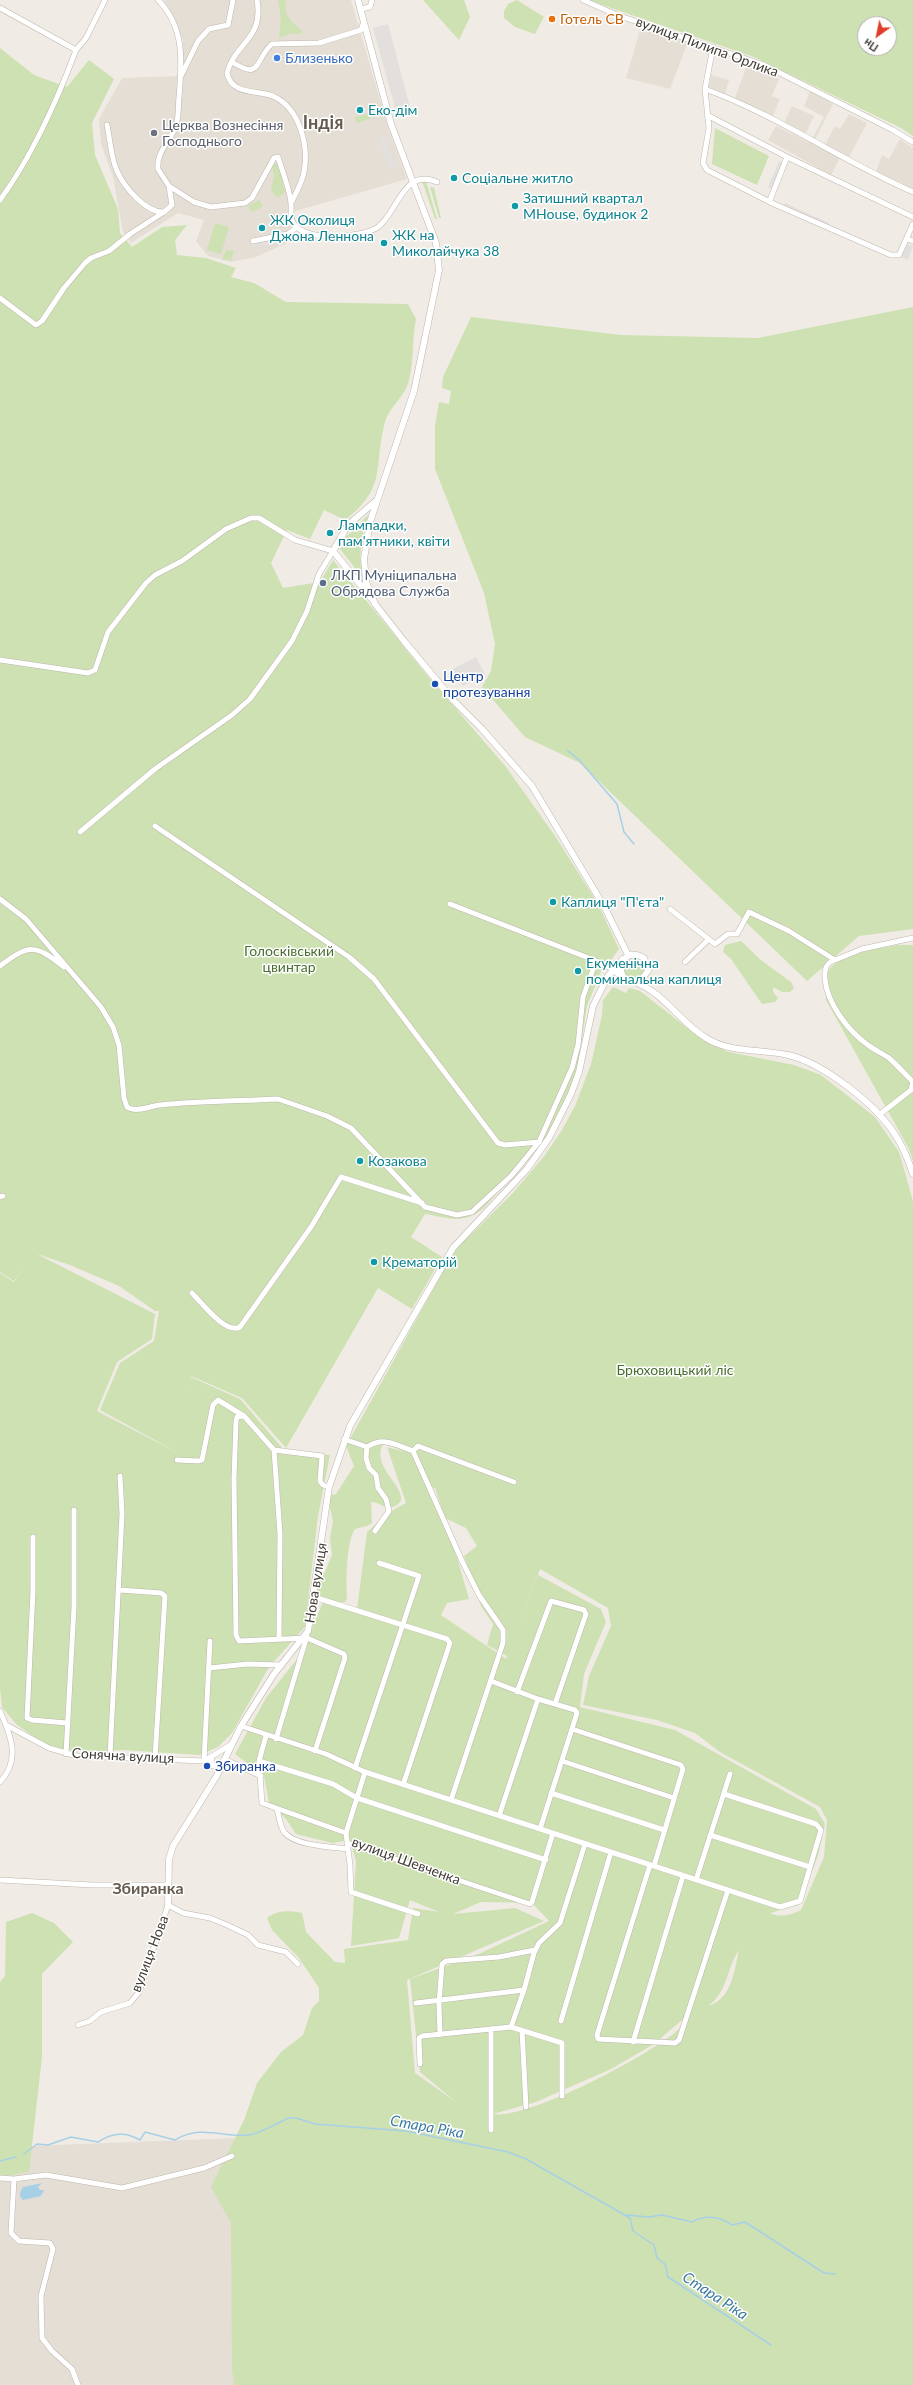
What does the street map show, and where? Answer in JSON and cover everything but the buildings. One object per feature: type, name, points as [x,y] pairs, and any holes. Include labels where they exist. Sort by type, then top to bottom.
[{"type":"street","points":[[0,200],[22,166],[37,138],[76,50],[86,38],[105,0]]},
{"type":"street","points":[[158,0],[167,8],[180,40],[180,78],[176,125],[162,150],[157,164],[160,174],[170,186],[194,202],[211,207],[245,203],[252,198],[274,158],[278,157],[292,203]]},
{"type":"street","points":[[180,78],[198,41],[209,29],[228,26],[233,0]]},
{"type":"street","points":[[257,0],[259,16],[256,27],[232,62],[227,72],[236,85],[249,92],[275,97],[288,106],[296,119],[306,151],[301,182],[292,203],[291,216],[297,227],[309,234],[325,237],[368,232],[379,226],[406,189],[414,182],[426,179],[437,182]]},
{"type":"street","points":[[358,0],[363,24],[391,124],[436,243],[439,270],[438,281],[414,391],[377,500],[365,544],[364,558],[366,582],[376,604]]},
{"type":"street","points":[[361,9],[370,7],[372,0]]},
{"type":"street","name":"вулиця Пилипа Орлика","points":[[583,0],[616,15],[713,47],[792,78],[913,142]]},
{"type":"street","points":[[0,8],[76,50]]},
{"type":"street","points":[[232,62],[245,71],[252,70],[258,65],[272,44],[319,43],[357,32],[362,29],[363,24]]},
{"type":"street","points":[[713,47],[705,89],[709,128],[704,167],[852,239],[891,255],[899,255],[913,224]]},
{"type":"street","points":[[705,89],[737,102],[877,176],[913,192]]},
{"type":"street","points":[[707,114],[787,157],[913,217]]},
{"type":"street","points":[[108,125],[116,171],[129,190],[151,209],[158,212],[164,212]]},
{"type":"street","points":[[770,200],[787,157]]},
{"type":"street","points":[[0,298],[36,325],[42,321],[84,263],[91,258],[109,251],[130,234],[164,212],[172,205],[170,186]]},
{"type":"street","points":[[253,241],[292,233],[297,227]]},
{"type":"street","points":[[907,239],[913,241]]},
{"type":"street","points":[[80,832],[159,766],[232,715],[250,699],[292,641],[307,611],[320,574],[348,525],[377,500]]},
{"type":"street","points":[[0,660],[88,673],[95,670],[108,632],[151,579],[182,560],[219,533],[251,518],[259,518],[295,540],[333,551],[453,700],[487,734],[532,786],[605,908],[625,957],[620,968],[623,977]]},
{"type":"street","points":[[155,826],[349,957],[374,979],[498,1143],[505,1145],[539,1142]]},
{"type":"street","points":[[0,899],[26,919],[101,1007],[113,1026],[119,1045],[125,1103],[127,1107],[135,1110],[160,1105],[278,1099],[327,1116],[351,1128],[422,1203],[429,1208],[457,1215],[472,1212],[511,1176],[539,1142],[572,1068],[578,1045],[583,997],[596,961]]},
{"type":"street","points":[[450,904],[596,961],[614,970],[623,977],[654,992]]},
{"type":"street","points":[[670,909],[715,944],[728,934],[737,934],[749,912],[789,931],[835,960]]},
{"type":"street","points":[[879,1114],[911,1090],[913,1082],[889,1058],[867,1045],[856,1034],[831,1001],[826,985],[825,968],[828,962],[862,949],[913,938]]},
{"type":"street","points":[[685,962],[708,940]]},
{"type":"street","points":[[0,966],[17,952],[31,948],[49,955],[74,975]]},
{"type":"street","points":[[625,957],[635,954],[644,958],[648,970],[649,985],[654,992],[706,1039],[732,1047],[789,1055],[813,1063],[834,1076],[879,1114],[905,1151],[913,1174]]},
{"type":"street","name":"Нова вулиця","points":[[216,1766],[225,1758],[242,1726],[274,1674],[306,1636],[314,1597],[329,1487],[344,1439],[350,1426],[453,1248],[510,1189],[549,1138],[571,1094],[580,1072],[593,1006],[614,970],[625,957]]},
{"type":"street","points":[[635,982],[644,979],[648,970]]},
{"type":"street","points":[[192,1293],[222,1324],[233,1329],[240,1327],[312,1227],[341,1177],[422,1203]]},
{"type":"street","points":[[178,1460],[202,1460],[208,1425],[215,1401],[222,1401],[244,1416],[274,1450],[280,1534],[279,1638]]},
{"type":"street","points":[[244,1416],[237,1417],[236,1421],[234,1479],[236,1635],[239,1640],[306,1636],[344,1654],[345,1658],[315,1751]]},
{"type":"street","points":[[344,1439],[367,1448]]},
{"type":"street","points":[[375,1531],[389,1511],[386,1499],[378,1488],[376,1475],[369,1468],[366,1458],[367,1448],[375,1442],[392,1443],[413,1451],[462,1561],[479,1595],[503,1630],[503,1642],[491,1682],[451,1800]]},
{"type":"street","points":[[413,1451],[418,1446],[514,1482]]},
{"type":"street","points":[[274,1450],[322,1456],[320,1480],[322,1485],[329,1487]]},
{"type":"street","points":[[110,1756],[120,1590],[123,1496],[120,1476]]},
{"type":"street","points":[[66,1754],[75,1593],[74,1510]]},
{"type":"street","points":[[33,1537],[33,1591],[26,1716],[32,1720],[67,1723]]},
{"type":"street","points":[[355,1768],[419,1576],[379,1563]]},
{"type":"street","points":[[120,1590],[161,1593],[165,1596],[155,1758]]},
{"type":"street","points":[[314,1597],[447,1639],[450,1643],[403,1784]]},
{"type":"street","points":[[517,1692],[550,1602],[554,1600],[584,1610],[586,1614],[555,1704]]},
{"type":"street","points":[[276,1739],[306,1636]]},
{"type":"street","points":[[210,1641],[204,1760],[216,1766]]},
{"type":"street","points":[[209,1668],[248,1664],[282,1665]]},
{"type":"street","points":[[491,1682],[517,1692],[575,1710],[576,1713],[572,1730],[540,1829]]},
{"type":"street","points":[[499,1816],[538,1699]]},
{"type":"street","points":[[0,1711],[13,1747],[13,1763],[0,1782]]},
{"type":"street","name":"Сонячна вулиця","points":[[6,1725],[49,1748],[66,1754],[204,1760],[212,1757]]},
{"type":"street","points":[[242,1726],[266,1736],[315,1751],[365,1772],[780,1907],[800,1901],[821,1830],[816,1824],[724,1794]]},
{"type":"street","points":[[572,1730],[681,1765],[683,1769],[597,2035],[598,2039],[675,2043],[679,2040],[728,1890]]},
{"type":"street","points":[[261,1776],[259,1761],[266,1736]]},
{"type":"street","name":"Нова вулиця","points":[[212,1757],[232,1744]]},
{"type":"street","points":[[220,1753],[225,1758],[261,1776]]},
{"type":"street","points":[[212,1757],[216,1766]]},
{"type":"street","points":[[259,1761],[333,1784],[357,1798],[546,1860],[553,1833]]},
{"type":"street","points":[[562,1761],[674,1798]]},
{"type":"street","name":"вулиця Нова","points":[[78,2025],[90,2021],[101,2012],[130,2003],[139,1992],[168,1905],[167,1885],[169,1859],[174,1846],[217,1774],[216,1766]]},
{"type":"street","points":[[346,1833],[365,1772]]},
{"type":"street","points":[[696,1880],[730,1774]]},
{"type":"street","name":"вулиця Шевченка","points":[[261,1776],[262,1803],[346,1833],[347,1843],[530,1904],[546,1860]]},
{"type":"street","points":[[551,1793],[664,1830]]},
{"type":"street","points":[[278,1809],[284,1833],[291,1838],[315,1845],[348,1849]]},
{"type":"street","points":[[710,1835],[810,1867]]},
{"type":"street","points":[[347,1843],[351,1892],[418,1914]]},
{"type":"street","points":[[511,2027],[524,1990],[535,1950],[539,1943],[560,1923],[585,1844]]},
{"type":"street","points":[[561,2021],[611,1852]]},
{"type":"street","points":[[633,2042],[683,1876]]},
{"type":"street","points":[[0,1880],[92,1885],[167,1885]]},
{"type":"street","points":[[168,1905],[183,1913],[210,1918],[227,1925],[248,1935],[258,1945],[286,1952],[298,1964]]},
{"type":"street","points":[[440,2035],[439,2000],[442,1964],[446,1961],[499,1957],[535,1950]]},
{"type":"street","points":[[416,2002],[524,1990]]},
{"type":"street","points":[[420,2064],[419,2038],[511,2027],[562,2043],[562,2096]]},
{"type":"street","points":[[491,2030],[491,2130]]},
{"type":"street","points":[[522,2030],[526,2107]]},
{"type":"street","points":[[0,2178],[14,2179],[46,2175],[122,2188],[204,2168],[232,2156]]},
{"type":"street","points":[[14,2179],[10,2233],[19,2241],[50,2243],[53,2249],[41,2296],[42,2338],[52,2351],[72,2369],[78,2385]]},
{"type":"shaded area","points":[[164,0],[351,0],[388,127],[407,179],[285,214],[296,239],[256,257],[231,262],[208,256],[196,241],[204,220],[178,213],[131,243],[123,232],[113,177],[101,144],[99,119],[122,78],[182,76],[183,40]]},
{"type":"shaded area","points":[[388,24],[410,107],[396,111],[373,28]]},
{"type":"shaded area","points":[[641,27],[688,42],[670,89],[626,78]]},
{"type":"shaded area","points":[[747,65],[779,79],[772,96],[780,99],[773,116],[735,98]]},
{"type":"shaded area","points":[[711,75],[729,80],[725,94],[709,87]]},
{"type":"shaded area","points":[[810,91],[833,104],[813,144],[840,158],[831,175],[768,140],[776,126],[810,143],[824,117],[804,106]]},
{"type":"shaded area","points":[[792,106],[814,116],[806,133],[784,123]]},
{"type":"shaded area","points":[[849,114],[867,123],[849,157],[825,145],[835,126],[840,129]]},
{"type":"shaded area","points":[[386,135],[396,166],[388,168],[379,137]]},
{"type":"shaded area","points":[[900,139],[913,148],[913,189],[876,172],[882,155],[889,159]]},
{"type":"shaded area","points":[[779,161],[785,164],[773,189],[768,187]]},
{"type":"shaded area","points":[[785,203],[829,223],[827,228],[783,207]]},
{"type":"shaded area","points":[[283,235],[285,242],[254,248],[253,241]]},
{"type":"shaded area","points":[[907,244],[913,246],[908,260],[901,257]]},
{"type":"shaded area","points":[[476,657],[485,674],[463,686],[453,669]]},
{"type":"shaded area","points":[[265,2137],[257,2385],[0,2385],[0,2147]]},
{"type":"green space","points":[[278,0],[286,0],[285,6],[287,15],[303,32],[299,34],[292,33],[279,38],[281,19]]},
{"type":"green space","points":[[423,0],[464,0],[470,17],[459,40]]},
{"type":"green space","points":[[517,0],[544,17],[535,34],[515,27],[504,18],[504,11],[508,4]]},
{"type":"green space","points":[[588,0],[913,0],[913,136],[901,128],[754,57]]},
{"type":"green space","name":"Голосківський цвинтар","points":[[0,48],[34,75],[67,87],[89,60],[114,79],[92,123],[95,155],[118,209],[120,233],[132,247],[162,227],[187,225],[175,240],[177,255],[206,258],[236,268],[231,277],[254,283],[286,302],[408,304],[416,319],[411,372],[405,391],[390,411],[385,422],[377,476],[368,497],[359,508],[345,520],[324,510],[310,539],[287,530],[271,563],[283,588],[320,582],[333,560],[426,674],[506,767],[555,836],[598,904],[619,949],[611,960],[608,959],[604,964],[587,1006],[577,1071],[562,1106],[545,1138],[484,1208],[469,1217],[456,1219],[425,1214],[411,1237],[442,1257],[412,1309],[378,1288],[286,1448],[242,1398],[191,1376],[188,1397],[191,1377],[240,1399],[284,1450],[330,1455],[318,1516],[305,1627],[269,1667],[232,1733],[218,1747],[200,1755],[123,1750],[84,1752],[48,1747],[16,1724],[2,1707],[0,1688],[0,1273],[14,1282],[26,1265],[14,1281],[0,1272]],"holes":[[[37,1254],[70,1265],[119,1286],[155,1311],[159,1311],[154,1341],[120,1363],[100,1410],[180,1454],[97,1411],[117,1362],[152,1339],[155,1314]]]},
{"type":"green space","points":[[369,114],[370,119],[356,123],[355,117]]},
{"type":"green space","points":[[715,128],[769,156],[757,185],[712,164]]},
{"type":"green space","points":[[278,163],[285,192],[277,198],[271,190],[274,176],[272,165]]},
{"type":"green space","points":[[422,181],[426,181],[437,219],[435,219]]},
{"type":"green space","points":[[430,187],[434,188],[441,218],[439,218]]},
{"type":"green space","points":[[259,200],[263,206],[252,212],[248,206]]},
{"type":"green space","points":[[215,223],[229,227],[221,254],[207,250]]},
{"type":"green space","points":[[226,250],[234,251],[231,260],[222,260]]},
{"type":"green space","points":[[913,307],[913,929],[859,936],[807,981],[580,763],[525,737],[482,687],[491,671],[495,644],[484,593],[435,469],[435,426],[439,402],[449,404],[451,391],[442,388],[443,377],[471,317],[621,335],[758,338]]},
{"type":"green space","points":[[369,514],[361,546],[362,577],[340,549],[345,538]]},
{"type":"green space","points":[[741,941],[762,961],[791,982],[794,988],[790,992],[782,992],[773,987],[773,992],[778,998],[775,1002],[762,1004],[731,959],[723,952],[725,945]]},
{"type":"green space","points":[[897,945],[913,945],[913,1161],[909,1149],[826,1000],[825,981],[828,971],[835,964],[854,954]]},
{"type":"green space","points":[[631,954],[647,961],[644,979],[627,980],[621,963]]},
{"type":"green space","name":"Брюховицький ліс","points":[[613,987],[626,993],[629,988],[640,991],[704,1041],[729,1052],[794,1065],[821,1075],[875,1117],[899,1152],[913,1201],[913,2385],[234,2385],[232,2369],[231,2223],[211,2187],[244,2120],[257,2083],[281,2052],[303,2035],[312,2008],[319,2001],[319,1988],[299,1958],[272,1930],[267,1918],[275,1913],[284,1911],[302,1913],[306,1932],[335,1962],[345,1963],[344,1949],[408,1940],[413,1908],[439,1912],[410,1900],[399,1938],[351,1946],[356,1861],[350,1840],[332,1843],[296,1834],[286,1819],[269,1803],[264,1776],[235,1754],[266,1698],[301,1654],[323,1602],[357,1609],[367,1532],[388,1513],[406,1503],[387,1447],[405,1452],[385,1444],[382,1446],[380,1454],[382,1462],[401,1495],[401,1501],[393,1507],[371,1502],[372,1523],[355,1529],[352,1535],[347,1562],[347,1599],[345,1602],[339,1603],[320,1597],[317,1592],[319,1575],[325,1572],[332,1555],[330,1538],[333,1521],[329,1504],[331,1495],[336,1494],[354,1466],[346,1446],[455,1250],[513,1193],[545,1155],[562,1130],[575,1106],[591,1064],[602,1015],[603,1000]],"holes":[[[427,1486],[435,1488],[445,1518],[466,1528],[477,1546],[464,1556],[481,1606],[493,1624],[487,1645],[507,1656],[506,1659],[441,1615],[447,1603],[469,1599],[454,1547]],[[540,1569],[608,1608],[611,1626],[589,1676],[583,1705],[657,1720],[695,1733],[720,1752],[820,1807],[827,1820],[824,1857],[801,1910],[786,1915],[774,1915],[770,1913],[799,1905],[818,1856],[825,1824],[816,1809],[675,1730],[580,1707],[584,1674],[606,1622],[601,1609],[538,1575],[516,1632]],[[481,1902],[532,1903],[549,1921],[481,1953],[410,1979],[420,2072],[456,2102],[415,2073],[407,1980],[544,1921],[515,1908],[453,1914]],[[739,1950],[731,1983],[727,1991],[716,2002],[708,2006],[719,1995]],[[691,2015],[679,2029],[665,2040],[643,2054],[589,2083],[533,2107],[510,2113],[493,2114],[536,2102],[611,2069],[654,2044],[682,2020]]]},
{"type":"green space","points":[[32,1913],[54,1923],[73,1942],[42,1974],[42,2057],[29,2172],[0,2177],[0,1982],[5,1976],[6,1922]]},
{"type":"water","points":[[42,2183],[38,2187],[40,2190],[44,2190],[41,2196],[23,2200],[20,2197],[23,2187]]},
{"type":"waterway","points":[[567,750],[579,760],[617,804],[624,832],[634,844]]},
{"type":"waterway","name":"Стара Ріка","points":[[24,2154],[37,2144],[48,2145],[71,2137],[98,2142],[113,2135],[119,2134],[129,2135],[140,2140],[145,2132],[175,2140],[185,2135],[203,2132],[230,2135],[249,2135],[264,2130],[289,2118],[296,2118],[315,2124],[406,2131],[508,2152],[526,2159],[630,2218],[633,2231],[654,2245],[657,2258],[665,2264],[668,2277],[771,2345]]},
{"type":"waterway","name":"Стара Ріка","points":[[0,2161],[16,2157]]},
{"type":"waterway","points":[[627,2215],[648,2217],[662,2215],[692,2222],[702,2218],[717,2218],[732,2225],[745,2222],[824,2273],[835,2274]]},
{"type":"place","name":"Готель СВ","points":[[552,19]]},
{"type":"place","name":"Близенько","points":[[277,58]]},
{"type":"place","name":"Еко-дім","points":[[360,110]]},
{"type":"place","name":"Церква Вознесіння Господнього","points":[[154,133]]},
{"type":"place","name":"Соціальне житло","points":[[454,178]]},
{"type":"place","name":"Затишний квартал MHouse, будинок 2","points":[[515,206]]},
{"type":"place","name":"ЖК Околиця Джона Леннона","points":[[262,228]]},
{"type":"place","name":"ЖК на Миколайчука 38","points":[[384,243]]},
{"type":"place","name":"Лампадки, пам'ятники, квіти","points":[[330,533]]},
{"type":"place","name":"ЛКП Муніципальна Обрядова Служба","points":[[323,583]]},
{"type":"place","name":"Центр протезування","points":[[435,684]]},
{"type":"place","name":"Каплиця \"П'єта\"","points":[[553,902]]},
{"type":"place","name":"Екуменічна поминальна каплиця","points":[[578,971]]},
{"type":"place","name":"Козакова","points":[[360,1161]]},
{"type":"place","name":"Крематорій","points":[[374,1262]]},
{"type":"place","name":"Збиранка","points":[[207,1766]]},
{"type":"district","name":"Індія","points":[[323,123]]},
{"type":"district","name":"Збиранка","points":[[148,1889]]}]
